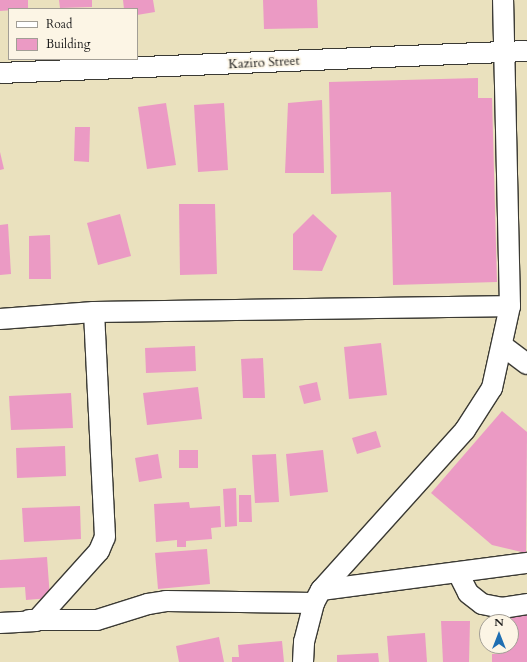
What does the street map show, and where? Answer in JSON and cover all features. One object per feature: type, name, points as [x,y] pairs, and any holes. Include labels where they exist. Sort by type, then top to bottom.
[{"type":"street","points":[[303,662],[304,642],[318,597],[465,430],[492,388],[503,346],[510,306],[502,52],[502,0]]},
{"type":"street","name":"Kaziro Street","points":[[0,73],[527,51]]},
{"type":"street","points":[[0,319],[94,312],[510,306]]},
{"type":"street","points":[[36,622],[99,551],[105,537],[94,312]]},
{"type":"street","points":[[503,346],[527,364]]},
{"type":"street","points":[[0,624],[97,620],[148,604],[166,601],[318,597],[482,568],[526,564]]},
{"type":"street","points":[[458,573],[468,593],[482,604],[502,608],[527,604]]},
{"type":"street","points":[[0,612],[36,622]]},
{"type":"building","points":[[0,0],[28,0],[28,8],[8,8],[8,10],[0,11]]},
{"type":"building","points":[[59,0],[92,0],[92,7],[60,8]]},
{"type":"building","points":[[123,0],[153,0],[155,12],[138,15],[138,8],[124,8]]},
{"type":"building","points":[[263,0],[317,0],[318,28],[264,29]]},
{"type":"building","points":[[478,78],[478,98],[492,98],[497,282],[393,285],[391,192],[331,194],[329,82]]},
{"type":"building","points":[[322,100],[324,173],[285,173],[288,103]]},
{"type":"building","points":[[166,103],[176,165],[147,169],[138,107]]},
{"type":"building","points":[[224,103],[228,170],[198,172],[194,105]]},
{"type":"building","points":[[75,127],[90,127],[89,162],[74,161]]},
{"type":"building","points":[[0,152],[4,169],[0,170]]},
{"type":"building","points":[[179,204],[215,204],[217,274],[180,275]]},
{"type":"building","points":[[120,214],[131,256],[98,265],[87,223]]},
{"type":"building","points":[[313,214],[337,236],[322,271],[293,270],[293,234]]},
{"type":"building","points":[[8,224],[11,274],[0,275],[0,225]]},
{"type":"building","points":[[50,235],[51,279],[29,279],[29,236]]},
{"type":"building","points":[[381,343],[387,395],[349,399],[344,347]]},
{"type":"building","points":[[195,346],[196,371],[146,373],[145,348]]},
{"type":"building","points":[[263,358],[265,398],[243,398],[241,359]]},
{"type":"building","points":[[317,382],[321,400],[304,404],[299,386]]},
{"type":"building","points":[[198,387],[202,419],[147,425],[143,393]]},
{"type":"building","points":[[71,393],[73,428],[11,430],[9,396]]},
{"type":"building","points":[[502,411],[527,432],[526,553],[492,545],[431,493]]},
{"type":"building","points":[[376,431],[381,447],[357,454],[352,438]]},
{"type":"building","points":[[65,446],[66,476],[17,478],[16,448]]},
{"type":"building","points":[[179,450],[198,450],[198,468],[179,468]]},
{"type":"building","points":[[323,450],[328,492],[290,496],[286,454]]},
{"type":"building","points":[[158,454],[162,478],[139,482],[135,458]]},
{"type":"building","points":[[276,454],[279,502],[255,503],[252,455]]},
{"type":"building","points":[[236,488],[237,526],[225,527],[223,489]]},
{"type":"building","points":[[239,495],[251,495],[252,522],[239,522]]},
{"type":"building","points":[[189,502],[190,508],[220,506],[221,527],[211,528],[212,539],[186,541],[186,547],[177,547],[177,540],[156,542],[154,504]]},
{"type":"building","points":[[80,506],[81,539],[24,542],[22,508]]},
{"type":"building","points":[[207,549],[210,584],[158,589],[155,553]]},
{"type":"building","points":[[47,557],[50,598],[26,600],[25,587],[0,588],[0,560]]},
{"type":"building","points":[[519,615],[527,615],[527,662],[492,662],[492,654],[519,654]]},
{"type":"building","points":[[441,621],[470,621],[469,662],[443,662]]},
{"type":"building","points":[[425,633],[427,662],[389,662],[387,636]]},
{"type":"building","points":[[219,637],[224,662],[179,662],[176,646]]},
{"type":"building","points":[[282,641],[284,662],[232,662],[232,657],[239,657],[238,645]]},
{"type":"building","points":[[378,653],[379,662],[337,662],[337,655]]}]
